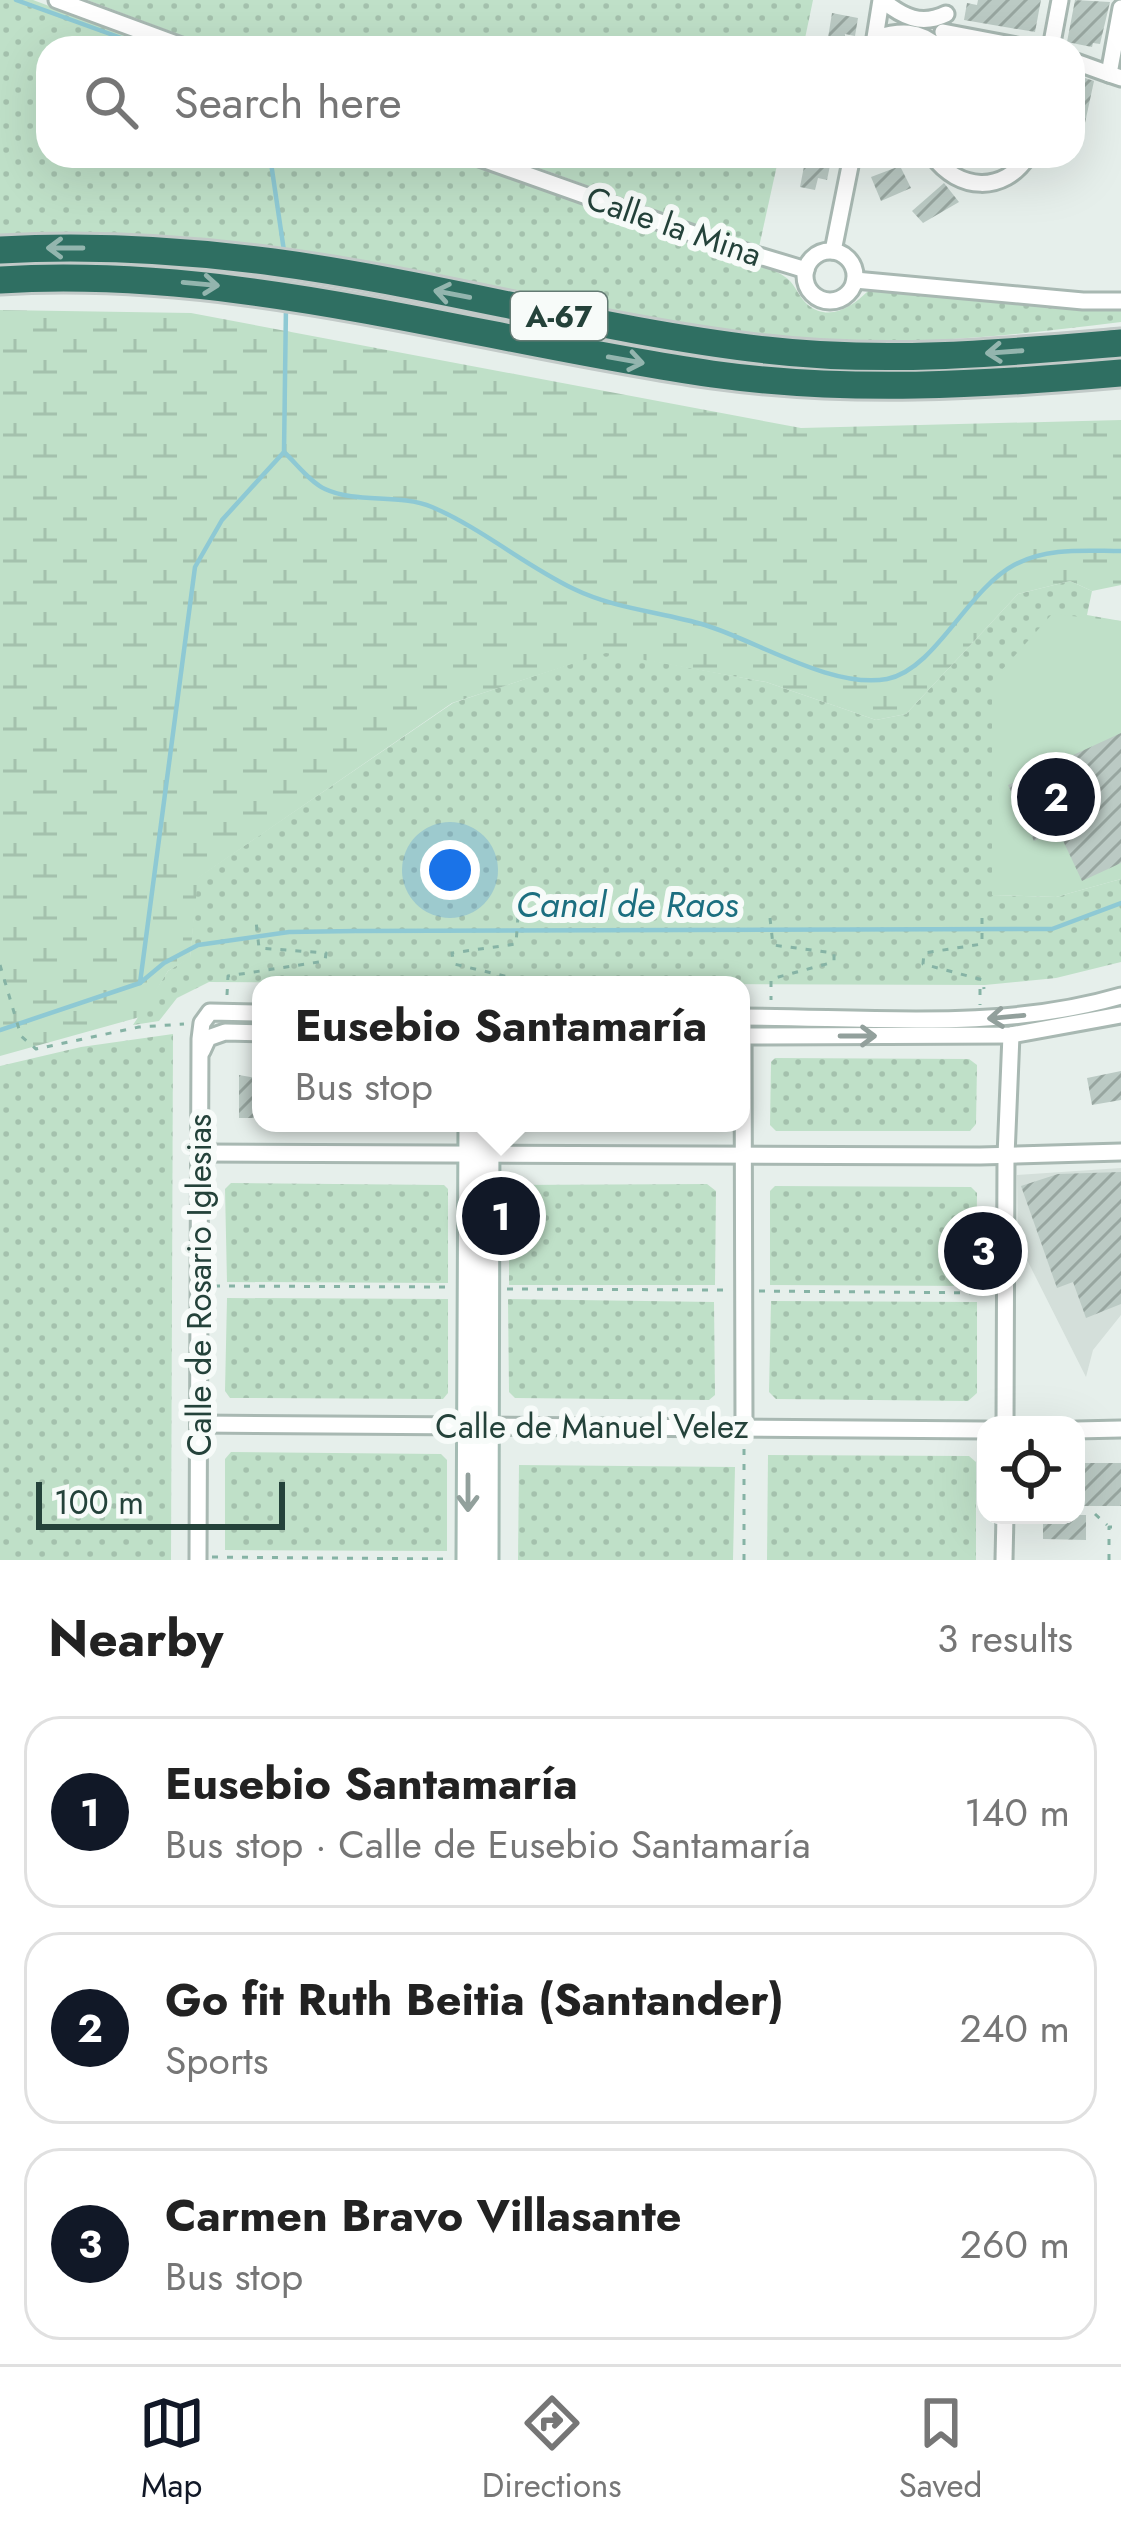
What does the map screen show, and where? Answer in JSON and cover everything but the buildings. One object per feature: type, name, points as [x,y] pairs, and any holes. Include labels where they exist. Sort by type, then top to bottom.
[{"type":"highway","name":"A-67","points":[[0,250],[149,250],[275,262],[647,333],[772,351],[940,356],[1121,343]]},
{"type":"highway","name":"A-67","points":[[0,280],[136,280],[262,291],[633,361],[758,379],[927,386],[1121,373]]},
{"type":"main road","points":[[468,1560],[478,1427],[479,1155],[473,1132]]},
{"type":"main road","points":[[485,1132],[479,1155],[470,1287],[488,1560]]},
{"type":"street","points":[[57,0],[154,36]]},
{"type":"street","points":[[875,36],[882,0],[915,20],[931,21],[948,7]]},
{"type":"street","points":[[1053,36],[1060,0]]},
{"type":"street","points":[[1085,65],[1115,76],[1121,8]]},
{"type":"street","points":[[894,36],[906,32],[924,36]]},
{"type":"street","name":"Calle la Mina","points":[[508,168],[806,270]]},
{"type":"street","points":[[833,251],[850,168]]},
{"type":"street","points":[[944,168],[978,184],[1004,180],[1016,168]]},
{"type":"street","points":[[833,251],[850,261],[855,280],[844,297],[828,301],[808,289],[806,270],[816,255],[833,251]]},
{"type":"street","points":[[855,280],[1082,302],[1121,301]]},
{"type":"street","points":[[750,1017],[980,1019],[1053,1011],[1121,996]]},
{"type":"street","points":[[206,1018],[252,1014]]},
{"type":"street","points":[[750,1036],[1011,1035],[1121,1015]]},
{"type":"street","name":"Calle de Rosario Iglesias","points":[[198,1558],[200,1054],[206,1018]]},
{"type":"street","points":[[200,1054],[208,1038],[225,1032],[252,1033]]},
{"type":"street","points":[[1006,1416],[1011,1035]]},
{"type":"street","points":[[743,1132],[744,1426]]},
{"type":"street","points":[[200,1153],[1006,1156],[1121,1152]]},
{"type":"street","name":"Calle de Manuel Velez","points":[[199,1424],[977,1430]]},
{"type":"street","points":[[1085,1430],[1121,1429]]},
{"type":"street","points":[[1004,1560],[1005,1524]]},
{"type":"path","points":[[505,976],[454,964],[452,953],[517,944],[518,916]]},
{"type":"path","points":[[770,918],[773,945],[834,953],[834,962],[772,979],[771,988]]},
{"type":"path","points":[[982,918],[982,944],[924,953],[923,964],[983,980],[984,989]]},
{"type":"path","points":[[228,983],[228,976],[326,962],[326,953],[259,949],[256,921]]},
{"type":"path","points":[[0,965],[21,1036],[36,1049],[206,1018]]},
{"type":"path","points":[[200,1286],[470,1287]]},
{"type":"path","points":[[744,1426],[744,1560]]},
{"type":"path","points":[[1095,1514],[1109,1527],[1121,1527]]},
{"type":"path","points":[[1109,1527],[1109,1560]]},
{"type":"path","points":[[198,1558],[468,1560]]},
{"type":"shaded area","points":[[1121,1168],[1121,1315],[1093,1350],[1086,1377],[1018,1242],[1017,1175]]},
{"type":"green space","points":[[0,0],[33,0],[130,36],[36,36],[36,168],[490,168],[756,262],[786,278],[808,305],[824,312],[848,307],[868,291],[1121,309],[1121,322],[911,341],[785,338],[669,323],[286,249],[164,238],[0,236]]},
{"type":"green space","points":[[87,0],[813,0],[806,36],[183,36]]},
{"type":"green space","points":[[538,168],[776,168],[759,247]]},
{"type":"green space","points":[[0,310],[191,313],[801,428],[1121,420],[1121,585],[1092,591],[1070,581],[1018,594],[906,714],[876,720],[766,682],[606,653],[452,703],[198,878],[190,958],[168,971],[140,1017],[0,1056]]},
{"type":"green space","points":[[1070,581],[1092,591],[1087,615],[1121,621],[992,722],[992,895],[1056,897],[1121,879],[1121,962],[1056,978],[985,985],[750,984],[750,976],[252,976],[252,982],[209,982],[177,998],[159,1021],[133,1025],[168,971],[190,957],[197,878],[453,703],[606,652],[766,682],[876,720],[906,714],[1018,594]]},
{"type":"green space","points":[[1052,614],[1121,621],[1121,879],[1056,897],[992,895],[992,681]]},
{"type":"green space","points":[[173,1034],[171,1560],[0,1560],[0,1066],[81,1047]]},
{"type":"green space","points":[[775,1058],[969,1059],[977,1065],[976,1124],[970,1131],[776,1131],[770,1125],[771,1062]]},
{"type":"green space","points":[[231,1183],[444,1185],[448,1189],[448,1283],[227,1282],[225,1189]]},
{"type":"green space","points":[[707,1184],[716,1191],[715,1285],[509,1285],[509,1189],[513,1185]]},
{"type":"green space","points":[[775,1186],[971,1187],[977,1193],[976,1286],[770,1285],[770,1191]]},
{"type":"green space","points":[[227,1298],[448,1299],[448,1393],[443,1399],[230,1398],[225,1391]]},
{"type":"green space","points":[[508,1299],[714,1302],[715,1395],[709,1400],[515,1398],[509,1392]]},
{"type":"green space","points":[[771,1301],[977,1302],[977,1393],[968,1401],[776,1399],[769,1392]]},
{"type":"green space","points":[[231,1452],[441,1454],[447,1460],[447,1551],[225,1550],[225,1459]]},
{"type":"green space","points":[[768,1455],[969,1456],[976,1462],[976,1560],[767,1560]]},
{"type":"green space","points":[[519,1465],[735,1467],[733,1560],[518,1560]]},
{"type":"waterway","points":[[16,0],[116,36]]},
{"type":"waterway","points":[[272,168],[284,251]]},
{"type":"waterway","points":[[140,983],[195,567],[222,520],[284,452],[286,305]]},
{"type":"waterway","points":[[284,452],[325,489],[432,507],[590,596],[705,625],[819,671],[866,680],[887,679],[921,660],[981,592],[1014,565],[1053,553],[1121,551]]},
{"type":"waterway","name":"Canal de Raos","points":[[0,1030],[140,983],[198,945],[289,932],[1052,929],[1121,903]]},
{"type":"place","name":"Go fit Ruth Beitia (Santander)","points":[[1056,797]]},
{"type":"place","name":"Eusebio Santamaría","points":[[501,1216]]},
{"type":"place","name":"Carmen Bravo Villasante","points":[[983,1251]]}]
